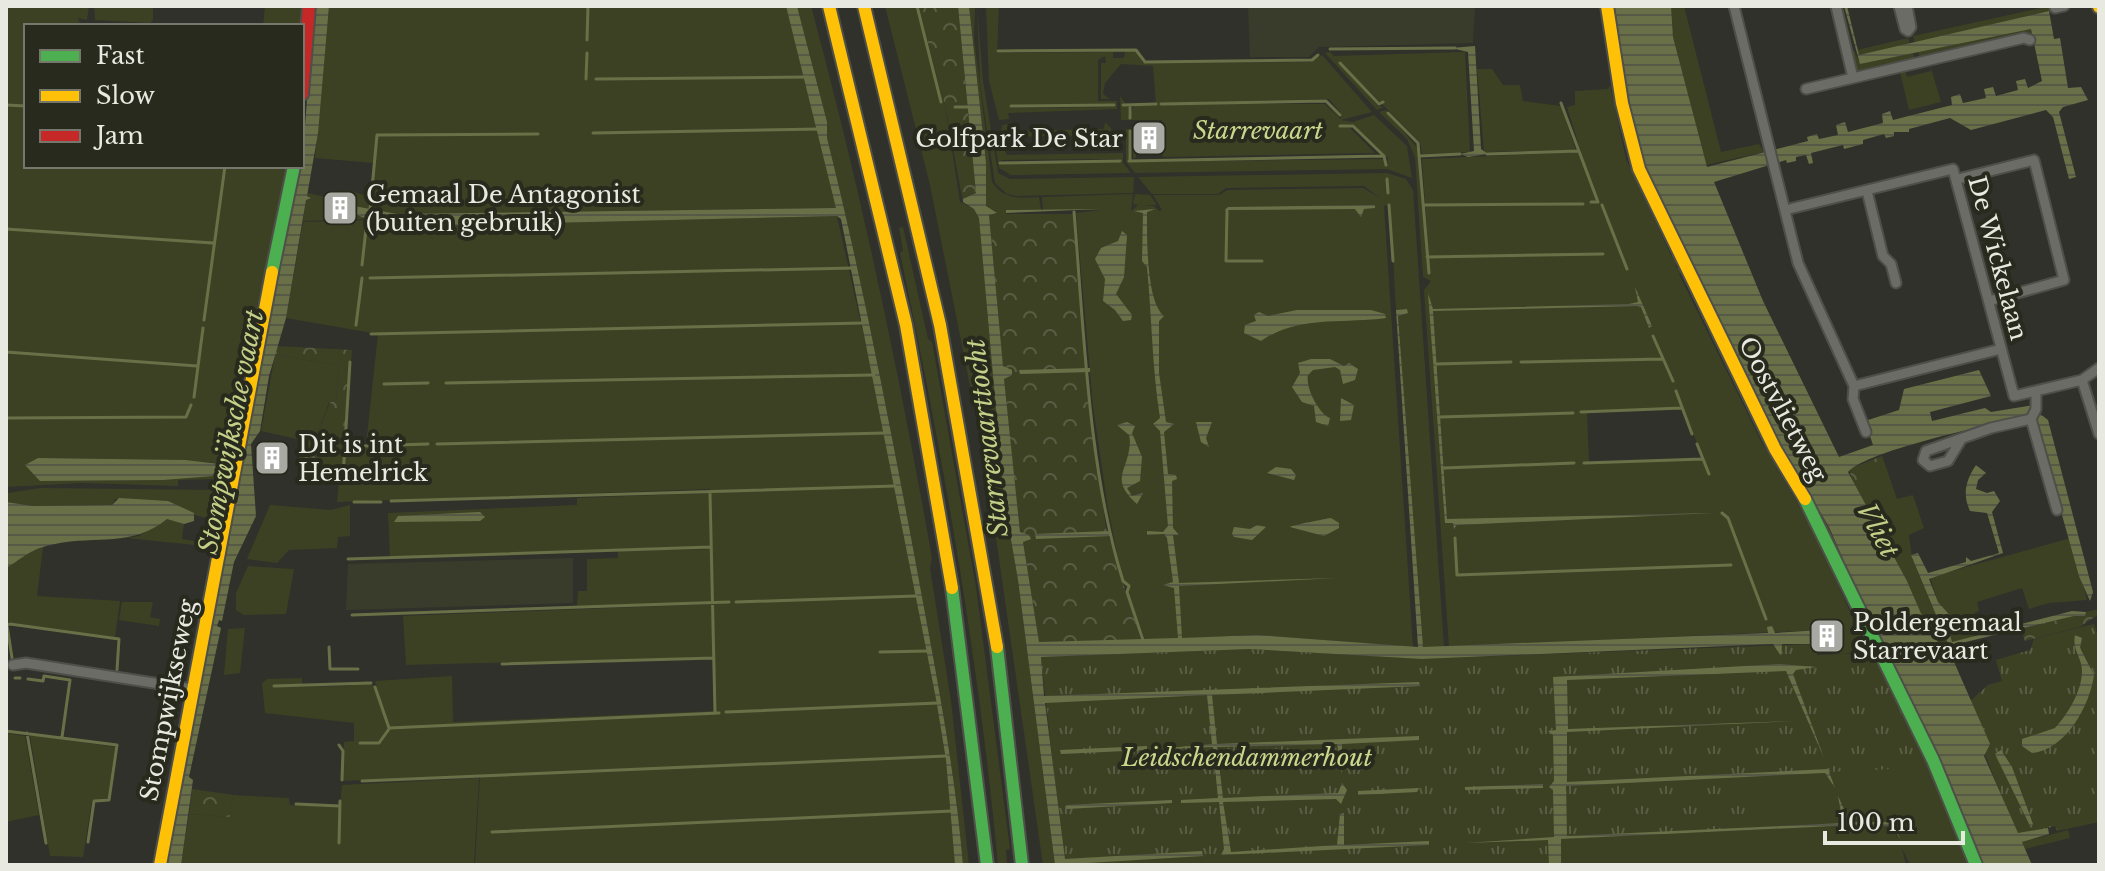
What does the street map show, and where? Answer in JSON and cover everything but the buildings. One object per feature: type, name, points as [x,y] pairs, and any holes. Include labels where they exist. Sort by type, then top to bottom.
[{"type":"main road","points":[[304,69],[309,6]]},
{"type":"main road","points":[[829,6],[894,276],[923,419],[966,679],[987,865]]},
{"type":"main road","points":[[864,6],[903,160],[960,413],[987,572],[1022,865]]},
{"type":"main road","name":"Oostvlietweg","points":[[1607,6],[1622,103],[1639,169],[1775,449],[1824,532],[1879,655],[1933,760],[1976,865]]},
{"type":"main road","name":"Stompwijkseweg","points":[[160,865],[233,486],[251,371],[294,168]]},
{"type":"street","points":[[1734,6],[1798,263],[1854,386],[1853,399],[1866,432]]},
{"type":"street","points":[[1836,6],[1853,78]]},
{"type":"street","points":[[1899,6],[1908,31],[1911,27],[1907,6]]},
{"type":"street","points":[[1806,89],[2024,38],[2030,40]]},
{"type":"street","points":[[1958,179],[2034,160],[2049,219],[2064,280],[1989,301]]},
{"type":"street","name":"De Wickelaan","points":[[1785,210],[1953,169],[2014,396],[2036,393]]},
{"type":"street","points":[[1867,191],[1883,256],[1891,264],[1896,283]]},
{"type":"street","points":[[1854,386],[2001,349]]},
{"type":"street","points":[[2057,510],[2033,415],[2036,393],[2082,380],[2099,368]]},
{"type":"street","points":[[2082,380],[2099,434]]},
{"type":"street","points":[[1962,438],[2033,415]]},
{"type":"street","points":[[13,665],[26,663],[192,689]]},
{"type":"shaded area","points":[[1248,6],[1475,6],[1473,43],[1319,47],[1309,57],[1250,57]]},
{"type":"shaded area","points":[[573,558],[573,603],[346,610],[348,564]]},
{"type":"green space","points":[[6,6],[89,6],[87,20],[78,18],[80,24],[24,24],[24,168],[287,168],[240,386],[228,463],[232,462],[229,478],[216,486],[216,479],[178,480],[178,486],[80,483],[6,487]],"holes":[[[38,458],[186,460],[227,464],[163,480],[40,481]]]},
{"type":"green space","points":[[94,6],[153,6],[153,20],[150,23],[95,20]]},
{"type":"green space","points":[[265,6],[303,6],[302,24],[263,24]]},
{"type":"green space","points":[[329,6],[786,6],[837,208],[397,214],[371,211],[374,163],[315,158]]},
{"type":"green space","points":[[797,6],[811,6],[829,74],[878,280],[906,418],[932,558],[930,568],[951,701],[969,865],[963,865],[942,706],[883,393],[827,138],[827,122]]},
{"type":"green space","points":[[885,6],[918,6],[945,105],[960,202],[975,209],[979,217],[1004,499],[1018,580],[1055,865],[1043,865],[985,461],[930,185]]},
{"type":"green space","points":[[918,6],[958,6],[976,193],[963,202],[945,105]]},
{"type":"green space","points":[[969,6],[975,6],[974,38],[992,182],[1007,195],[1039,197],[1041,210],[1007,210],[1006,214],[997,214],[986,206]]},
{"type":"green space","points":[[977,6],[983,81],[998,173],[1010,179],[1134,177],[1133,193],[1016,196],[1007,194],[995,183],[980,83]]},
{"type":"green space","points":[[986,6],[999,6],[997,53],[1113,52],[1113,58],[1124,58],[1125,52],[1136,52],[1143,63],[1310,62],[1322,55],[1372,112],[1341,120],[1353,122],[1374,115],[1407,146],[1412,178],[1387,169],[1135,173],[1126,162],[1126,129],[1135,129],[1136,158],[1133,158],[1132,132],[1128,132],[1129,159],[1132,162],[1384,159],[1387,167],[1388,158],[1350,124],[1347,125],[1375,153],[1163,157],[1162,120],[1121,120],[1120,96],[1128,107],[1128,117],[1134,106],[1156,105],[1153,66],[1121,64],[1105,83],[1103,94],[1110,99],[1101,99],[1101,63],[1106,63],[1105,56],[1098,60],[1098,101],[1117,101],[1117,109],[1008,113],[1009,119],[999,120],[989,81]],"holes":[[[1329,99],[1341,113],[1341,119],[1325,104],[1160,103]],[[1113,104],[1113,107],[1012,108],[1009,105]]]},
{"type":"green space","points":[[1611,6],[1645,166],[1779,441],[1653,191],[1632,136]]},
{"type":"green space","points":[[1671,6],[1684,6],[1721,152],[1759,144],[1764,152],[1706,165],[1673,37]]},
{"type":"green space","points":[[2050,6],[2049,11],[1915,43],[1913,36]]},
{"type":"green space","points":[[2031,29],[2033,37],[1920,59],[1918,52]]},
{"type":"green space","points":[[1908,38],[1910,44],[1859,55],[1857,50]]},
{"type":"green space","points":[[1854,50],[1860,64],[1913,53],[1915,60],[1858,73],[1849,51]]},
{"type":"green space","name":"Starrevaart","points":[[1330,52],[1334,56],[1465,52],[1470,152],[1422,154],[1420,142],[1338,60],[1378,106],[1384,107],[1377,110],[1325,53]]},
{"type":"green space","points":[[1930,65],[1941,102],[1909,110],[1900,72],[1905,71],[1907,77],[1931,71]]},
{"type":"green space","points":[[1477,69],[1492,69],[1503,85],[1520,85],[1523,101],[1561,106],[1576,150],[1484,152]]},
{"type":"green space","points":[[1610,85],[1626,159],[1671,255],[1676,257],[1676,267],[1683,271],[1679,274],[1762,443],[1814,531],[1868,652],[1839,654],[1838,632],[1820,630],[1449,647],[1424,290],[1431,281],[1423,277],[1415,157],[1407,139],[1379,112],[1386,110],[1418,149],[1429,258],[1422,159],[1581,152],[1567,107],[1575,105],[1575,91],[1608,89]],"holes":[[[1433,311],[1447,519],[1457,525],[1455,529],[1453,523],[1446,523]],[[1683,408],[1703,458],[1589,463],[1587,411]]]},
{"type":"green space","points":[[1105,122],[1111,128],[1111,136],[1105,141],[1104,135],[1010,137],[1006,143],[1000,140],[1002,125],[1008,124],[1007,131],[1104,129]]},
{"type":"green space","points":[[996,149],[1004,149],[1007,155],[1123,153],[1123,163],[1131,173],[1011,175],[999,168]],"holes":[[[1120,159],[1120,162],[1000,163],[1001,160]]]},
{"type":"green space","name":"Golfpark De Star","points":[[1387,173],[1406,179],[1413,190],[1444,647],[1423,648],[1421,641],[1398,315],[1408,313],[1407,309],[1396,310],[1390,204],[1384,206],[1413,647],[1257,635],[1145,640],[1128,592],[1130,585],[1123,581],[1108,509],[1093,406],[1076,213],[1101,210],[1043,210],[1042,197],[1133,194],[1131,211],[1138,205],[1133,204],[1135,194],[1150,195],[1157,205],[1142,205],[1154,206],[1159,211],[1162,210],[1153,195],[1220,195],[1227,190],[1363,188],[1380,198],[1364,186],[1226,188],[1218,194],[1152,194],[1138,177]]},
{"type":"green space","points":[[350,191],[371,197],[370,210],[347,204]]},
{"type":"green space","points":[[308,193],[330,198],[327,207],[338,210],[338,218],[342,218],[345,211],[370,219],[303,221],[306,199],[311,197],[307,196]]},
{"type":"green space","points":[[989,214],[1073,214],[1089,407],[1106,528],[1141,640],[1039,642],[1023,542],[1030,539],[1020,533],[1004,379],[1012,370],[1003,366]]},
{"type":"green space","points":[[837,216],[874,382],[936,699],[946,760],[955,865],[475,865],[480,775],[342,781],[344,742],[354,741],[354,723],[265,713],[262,683],[267,679],[302,678],[302,685],[273,687],[349,686],[367,681],[374,686],[388,727],[375,681],[452,676],[453,722],[715,711],[713,657],[406,665],[403,616],[714,604],[710,489],[337,502],[342,449],[436,443],[366,445],[378,334],[286,318],[303,222],[370,220],[387,227]]},
{"type":"green space","points":[[903,227],[928,339],[932,342],[976,587],[1010,849],[1006,850],[1007,865],[998,865],[981,711],[958,558],[900,253],[903,250],[899,228]]},
{"type":"green space","points":[[276,346],[352,350],[341,472],[298,467],[301,440],[319,431],[330,402],[336,402],[339,365],[275,355]]},
{"type":"green space","points":[[275,355],[339,365],[336,402],[329,402],[319,431],[301,440],[261,431]]},
{"type":"green space","points":[[1782,447],[1829,527],[1872,627]]},
{"type":"green space","points":[[1882,456],[1886,467],[1866,479],[1852,480],[1849,469]]},
{"type":"green space","points":[[1886,467],[1897,499],[1913,495],[1924,528],[1909,535],[1912,558],[1949,646],[1936,650],[1939,645],[1929,633],[1907,581],[1852,480]]},
{"type":"green space","points":[[40,488],[226,492],[221,521],[194,515],[168,501],[115,499],[112,505],[33,506],[6,502],[8,493]]},
{"type":"green space","points":[[709,493],[710,546],[390,557],[388,513],[577,505],[577,498]]},
{"type":"green space","points":[[270,505],[331,510],[350,505],[350,536],[338,537],[337,548],[289,550],[277,563],[247,559]]},
{"type":"green space","points":[[167,518],[184,524],[182,539],[205,543],[204,546],[127,538],[139,536]]},
{"type":"green space","points":[[2071,538],[2087,600],[2049,603],[2029,609],[2022,588],[1977,602],[1979,611],[1974,613],[1977,625],[1971,628],[1974,637],[1952,642],[1949,631],[1954,620],[1938,602],[1930,577]]},
{"type":"green space","points":[[43,547],[37,596],[120,601],[115,637],[6,622],[6,568],[22,553]]},
{"type":"green space","points":[[711,549],[712,602],[577,606],[578,591],[587,591],[587,559],[618,558],[618,551]]},
{"type":"green space","points":[[248,566],[294,569],[286,614],[244,615],[236,610],[236,593]]},
{"type":"green space","points":[[122,602],[153,602],[150,617],[160,619],[159,626],[119,620]]},
{"type":"green space","points":[[2099,609],[2099,614],[2080,627],[2025,641],[2021,629],[2085,616],[2086,612]]},
{"type":"green space","points":[[2094,624],[2099,641],[2099,822],[2057,831],[2055,826],[2017,836],[1966,705],[1988,685],[2002,681],[1996,660],[2030,650],[2034,639]]},
{"type":"green space","points":[[245,628],[240,673],[224,675],[228,629]]},
{"type":"green space","name":"Leidschendammerhout","points":[[1816,644],[1817,655],[1872,653],[1931,767],[1746,776],[1748,829],[1557,838],[1558,865],[1064,865],[1041,657],[1250,649],[1422,659]]},
{"type":"green space","points":[[1864,661],[1930,768],[1968,865],[1910,865],[1902,848],[1906,865],[1561,865],[1560,839],[1854,825],[1891,826],[1898,839],[1893,822],[1851,822],[1841,807],[1843,823],[1566,836],[1566,786],[1825,773],[1833,784],[1827,769]]},
{"type":"green space","points":[[6,733],[25,736],[39,815],[6,822]]},
{"type":"green space","points":[[30,735],[115,747],[108,798],[92,800],[83,857],[50,856]]},
{"type":"green space","points":[[479,778],[474,865],[181,865],[189,814],[230,817],[233,795],[289,798],[290,805],[340,807],[342,785]]},
{"type":"green space","points":[[192,789],[233,795],[230,817],[189,814]]},
{"type":"green space","points":[[2068,830],[2070,838],[2025,849],[2022,842]]},
{"type":"water","points":[[314,6],[329,6],[318,133],[307,196],[311,198],[306,200],[286,318],[269,376],[260,431],[251,444],[256,516],[234,562],[222,621],[219,620],[217,626],[221,628],[189,777],[193,780],[181,865],[164,865],[254,376],[298,168],[304,168]]},
{"type":"water","points":[[786,6],[797,6],[827,122],[827,138],[873,342],[942,706],[963,865],[955,865],[946,760],[936,699],[841,219],[837,216],[387,227],[352,213],[354,206],[397,214],[836,208]]},
{"type":"water","points":[[958,6],[969,6],[986,163],[986,206],[997,213],[989,215],[1003,366],[1012,370],[1012,375],[1004,379],[1020,532],[1031,539],[1023,542],[1039,642],[1178,638],[1174,588],[1163,585],[1173,582],[1167,538],[1164,534],[1147,535],[1147,531],[1163,532],[1168,526],[1160,431],[1153,424],[1160,418],[1147,267],[1142,261],[1143,213],[1134,211],[1155,209],[1147,212],[1148,252],[1154,297],[1164,316],[1159,321],[1159,373],[1166,422],[1174,424],[1164,432],[1168,474],[1176,475],[1177,479],[1172,481],[1173,528],[1179,535],[1173,535],[1179,583],[1337,578],[1179,586],[1182,638],[1257,635],[1418,647],[1396,310],[1407,309],[1408,313],[1398,316],[1423,647],[1768,633],[1767,627],[1772,626],[1775,633],[1820,630],[1820,644],[1782,644],[1781,656],[1773,644],[1422,659],[1250,649],[1041,657],[1044,696],[1419,682],[1420,686],[1212,695],[1217,744],[1419,736],[1419,740],[1342,744],[1342,774],[1337,744],[1217,747],[1223,798],[1338,793],[1342,783],[1347,790],[1341,804],[1336,799],[1223,802],[1231,852],[1337,845],[1340,814],[1344,813],[1344,845],[1429,841],[1429,845],[1221,855],[1224,849],[1219,802],[1181,803],[1181,800],[1218,798],[1213,747],[1157,749],[1212,744],[1207,695],[1045,703],[1065,859],[1202,851],[1203,856],[1055,865],[1018,580],[1004,499],[979,218],[974,209],[963,202],[963,199],[976,193]]},
{"type":"water","name":"Vliet","points":[[1614,6],[1671,6],[1673,37],[1707,167],[1808,141],[1807,137],[1817,134],[1819,139],[1838,135],[1836,125],[1845,122],[1848,132],[1883,123],[1882,114],[1890,111],[1893,120],[1952,105],[1951,97],[1960,94],[1963,103],[1986,98],[1984,89],[1993,87],[1996,96],[2018,90],[2016,81],[2025,79],[2028,88],[2042,81],[2031,29],[1860,64],[1844,6],[1847,6],[1859,55],[2049,11],[2054,39],[2060,38],[2068,88],[2081,87],[2088,100],[2063,107],[2059,112],[2076,177],[2069,179],[2053,117],[2046,110],[1971,130],[1950,118],[1909,129],[1909,132],[1894,132],[1894,136],[1886,138],[1884,134],[1863,140],[1863,144],[1844,149],[1843,145],[1811,153],[1813,163],[1809,164],[1806,155],[1796,157],[1796,161],[1787,163],[1786,160],[1714,182],[1763,301],[1839,457],[1873,445],[1865,421],[1899,410],[1904,389],[1979,370],[1991,396],[1930,412],[1932,421],[1985,408],[1991,412],[2034,405],[2027,416],[1904,447],[1880,455],[1848,472],[1907,581],[1929,632],[1934,634],[1939,645],[1937,652],[1951,655],[1990,744],[1984,756],[2018,833],[2048,828],[2049,834],[2022,842],[2032,865],[1983,865],[1947,774],[1874,630],[1829,527],[1781,446],[1645,166],[1629,101]]},
{"type":"water","points":[[1475,46],[1481,149],[1488,154],[1468,157],[1460,154],[1474,151],[1468,52],[1451,48]]},
{"type":"water","points":[[1375,205],[1375,208],[1364,209],[1361,217],[1355,209],[1225,210],[1228,207]]},
{"type":"water","points":[[1101,209],[1006,213],[1006,210]]},
{"type":"water","points":[[1122,231],[1127,235],[1124,277],[1116,294],[1132,315],[1131,320],[1123,321],[1103,301],[1105,279],[1095,259],[1101,248],[1118,241]]},
{"type":"water","points":[[1635,287],[1652,326],[1649,328],[1641,307],[1637,306],[1433,311],[1447,519],[1715,513],[1457,525],[1454,529],[1453,523],[1445,523],[1428,293],[1433,309],[1629,304],[1638,302]]},
{"type":"water","points":[[1297,310],[1371,310],[1385,314],[1386,318],[1305,324],[1290,327],[1261,341],[1244,333],[1245,325],[1256,321],[1254,315],[1259,312],[1268,316]]},
{"type":"water","points":[[1330,359],[1344,366],[1349,363],[1358,369],[1355,380],[1343,384],[1340,370],[1335,367],[1313,370],[1308,375],[1314,400],[1330,418],[1328,426],[1316,422],[1314,406],[1302,402],[1292,387],[1300,373],[1298,363]]},
{"type":"water","points":[[1090,368],[1090,372],[1020,374],[1019,370]]},
{"type":"water","points":[[1341,398],[1354,405],[1351,420],[1340,421]]},
{"type":"water","points":[[2039,413],[2048,420],[2093,592],[2090,601],[2079,576],[2035,418]]},
{"type":"water","points":[[1127,422],[1135,426],[1132,433],[1142,457],[1140,481],[1127,488],[1132,496],[1143,493],[1137,504],[1128,495],[1122,481],[1130,441],[1129,435],[1117,425]]},
{"type":"water","points":[[1196,422],[1212,422],[1206,438],[1209,447],[1201,442]]},
{"type":"water","points":[[38,458],[186,460],[228,465],[226,475],[163,480],[40,481],[25,465]]},
{"type":"water","points":[[1976,465],[1986,473],[1978,480],[1976,489],[1987,493],[1994,491],[2000,501],[1992,512],[2003,553],[1929,579],[1938,602],[1954,620],[1949,631],[1952,642],[2072,611],[2086,612],[2085,616],[1949,646],[1911,555],[1918,553],[1928,573],[1966,562],[1966,557],[1971,561],[1999,553],[1987,513],[1970,511],[1966,499],[1966,487]]},
{"type":"water","points":[[1276,467],[1291,469],[1296,475],[1294,480],[1267,473]]},
{"type":"water","points":[[119,498],[168,501],[194,513],[194,521],[184,524],[167,519],[154,528],[127,537],[46,546],[6,568],[6,502],[33,506],[112,505]]},
{"type":"water","points":[[480,512],[485,517],[480,521],[394,522],[398,516]]},
{"type":"water","points":[[1331,518],[1339,523],[1339,528],[1324,536],[1290,527],[1303,524]]},
{"type":"water","points":[[1257,525],[1266,527],[1252,540],[1232,534],[1234,527],[1250,529]]},
{"type":"water","points":[[1111,531],[1111,536],[1036,539],[1035,534]]},
{"type":"water","points":[[2075,635],[2082,638],[2080,648],[2094,675],[2092,687],[2082,712],[2066,735],[2044,750],[2032,753],[2022,746],[2022,739],[2055,728],[2077,694],[2082,671]]},
{"type":"water","points":[[1780,664],[1816,667],[1796,670],[1793,674],[1824,758],[1786,671],[1567,680],[1568,729],[1795,721],[1567,732],[1567,782],[1828,769],[1835,788],[1825,773],[1566,786],[1567,836],[1843,823],[1838,796],[1850,822],[1893,822],[1900,839],[1891,826],[1854,825],[1561,839],[1561,865],[1549,865],[1548,840],[1466,843],[1554,837],[1553,790],[1549,787],[1554,781],[1553,735],[1548,731],[1556,730],[1553,677]]},
{"type":"water","points":[[1147,746],[1147,750],[1061,754],[1060,750]]},
{"type":"water","points":[[2001,750],[2012,767],[2033,824],[2031,828],[1995,754]]},
{"type":"water","points":[[1543,784],[1543,788],[1465,790],[1465,787]]},
{"type":"water","points":[[1419,788],[1417,792],[1358,795],[1358,791]]},
{"type":"water","points":[[1172,800],[1172,803],[1067,809],[1066,805]]},
{"type":"waterway","points":[[587,40],[588,6]]},
{"type":"waterway","points":[[917,6],[941,102]]},
{"type":"waterway","points":[[1330,49],[1455,48]]},
{"type":"waterway","points":[[998,51],[1136,50],[1145,62],[1312,60],[1318,55]]},
{"type":"waterway","points":[[586,79],[587,53]]},
{"type":"waterway","points":[[1340,63],[1379,104],[1383,102]]},
{"type":"waterway","points":[[596,79],[808,77]]},
{"type":"waterway","points":[[1161,104],[1326,101],[1340,115]]},
{"type":"waterway","points":[[1561,103],[1598,202],[1591,202]]},
{"type":"waterway","points":[[1123,105],[1156,104]]},
{"type":"waterway","points":[[6,105],[24,106]]},
{"type":"waterway","points":[[1011,106],[1114,105]]},
{"type":"waterway","points":[[1130,105],[1130,118]]},
{"type":"waterway","points":[[955,107],[969,107]]},
{"type":"waterway","points":[[1388,113],[1418,143],[1429,273]]},
{"type":"waterway","points":[[1340,126],[1353,126],[1384,156],[1386,165]]},
{"type":"waterway","points":[[593,133],[821,129]]},
{"type":"waterway","points":[[1130,131],[1130,161]]},
{"type":"waterway","points":[[370,210],[377,135],[538,134]]},
{"type":"waterway","points":[[1487,154],[1579,151]]},
{"type":"waterway","points":[[1420,156],[1460,154]]},
{"type":"waterway","points":[[1129,161],[1384,156]]},
{"type":"waterway","points":[[1000,163],[1120,161]]},
{"type":"waterway","points":[[204,320],[225,168]]},
{"type":"waterway","points":[[1387,179],[1388,193]]},
{"type":"waterway","points":[[1423,205],[1583,204]]},
{"type":"waterway","points":[[1389,205],[1393,261]]},
{"type":"waterway","points":[[1602,205],[1627,269]]},
{"type":"waterway","points":[[1227,210],[1226,261],[1262,261]]},
{"type":"waterway","points":[[1074,212],[1089,399],[1102,493],[1111,538],[1123,581],[1129,586],[1127,592],[1143,640]]},
{"type":"waterway","points":[[6,229],[213,243]]},
{"type":"waterway","points":[[362,265],[366,229]]},
{"type":"waterway","points":[[1427,257],[1603,254]]},
{"type":"waterway","points":[[370,278],[854,268]]},
{"type":"waterway","points":[[356,325],[362,278]]},
{"type":"waterway","points":[[371,334],[863,323]]},
{"type":"waterway","points":[[194,397],[203,328]]},
{"type":"waterway","points":[[1653,336],[1673,381]]},
{"type":"waterway","points":[[6,352],[197,366]]},
{"type":"waterway","points":[[1521,362],[1663,359]]},
{"type":"waterway","points":[[343,477],[350,362]]},
{"type":"waterway","points":[[1436,364],[1511,362]]},
{"type":"waterway","points":[[446,383],[874,375]]},
{"type":"waterway","points":[[384,384],[428,383]]},
{"type":"waterway","points":[[1676,391],[1692,434]]},
{"type":"waterway","points":[[6,418],[186,417],[191,405]]},
{"type":"waterway","points":[[1581,412],[1682,408]]},
{"type":"waterway","points":[[1440,417],[1573,413]]},
{"type":"waterway","points":[[437,444],[885,433]]},
{"type":"waterway","points":[[364,446],[428,444]]},
{"type":"waterway","points":[[1697,444],[1709,474]]},
{"type":"waterway","points":[[1584,463],[1703,459]]},
{"type":"waterway","points":[[1444,468],[1574,463]]},
{"type":"waterway","points":[[391,501],[895,486]]},
{"type":"waterway","points":[[710,493],[715,713]]},
{"type":"waterway","points":[[354,502],[381,502]]},
{"type":"waterway","points":[[1722,513],[1728,518],[1766,619]]},
{"type":"waterway","points":[[1455,538],[1457,575],[1731,565]]},
{"type":"waterway","points":[[348,559],[711,547]]},
{"type":"waterway","points":[[736,602],[916,596]]},
{"type":"waterway","points":[[352,615],[729,602]]},
{"type":"waterway","points":[[12,658],[7,625],[10,624],[119,639],[117,670]]},
{"type":"waterway","points":[[329,647],[330,669],[358,669]]},
{"type":"waterway","points":[[880,652],[928,651]]},
{"type":"waterway","points":[[502,664],[714,658]]},
{"type":"waterway","points":[[28,679],[43,681],[44,676],[70,680],[62,737]]},
{"type":"waterway","points":[[15,678],[20,678]]},
{"type":"waterway","points":[[274,686],[371,683]]},
{"type":"waterway","points":[[375,687],[389,728],[719,713]]},
{"type":"waterway","points":[[726,712],[938,703]]},
{"type":"waterway","points":[[360,743],[379,743],[389,729]]},
{"type":"waterway","points":[[6,731],[117,745],[109,800],[94,801],[88,842]]},
{"type":"waterway","points":[[27,733],[46,843]]},
{"type":"waterway","points":[[339,745],[343,751],[342,780]]},
{"type":"waterway","points":[[362,781],[946,756]]},
{"type":"waterway","points":[[339,843],[340,801]]},
{"type":"waterway","points":[[296,804],[340,806]]},
{"type":"waterway","points":[[492,832],[952,811]]},
{"type":"traffic: fast","points":[[272,272],[294,168]]},
{"type":"traffic: fast","points":[[1805,499],[1933,760],[1976,865]]},
{"type":"traffic: fast","points":[[952,588],[987,865]]},
{"type":"traffic: fast","points":[[997,647],[1022,865]]},
{"type":"traffic: slow","points":[[829,6],[906,325],[952,588]]},
{"type":"traffic: slow","points":[[864,6],[940,325],[997,647]]},
{"type":"traffic: slow","points":[[1607,6],[1622,103],[1639,169],[1775,449],[1805,499]]},
{"type":"traffic: slow","points":[[160,865],[272,272]]},
{"type":"traffic: jam","points":[[304,69],[309,6]]},
{"type":"place","name":"Golfpark De Star","points":[[1149,138]]},
{"type":"place","name":"Gemaal De Antagonist (buiten gebruik)","points":[[340,208]]},
{"type":"place","name":"Dit is int Hemelrick","points":[[272,458]]},
{"type":"place","name":"Poldergemaal Starrevaart","points":[[1827,636]]},
{"type":"water label","name":"Stompwijksche vaart","points":[[231,432]]},
{"type":"water label","name":"Starrevaarttocht","points":[[987,438]]}]
